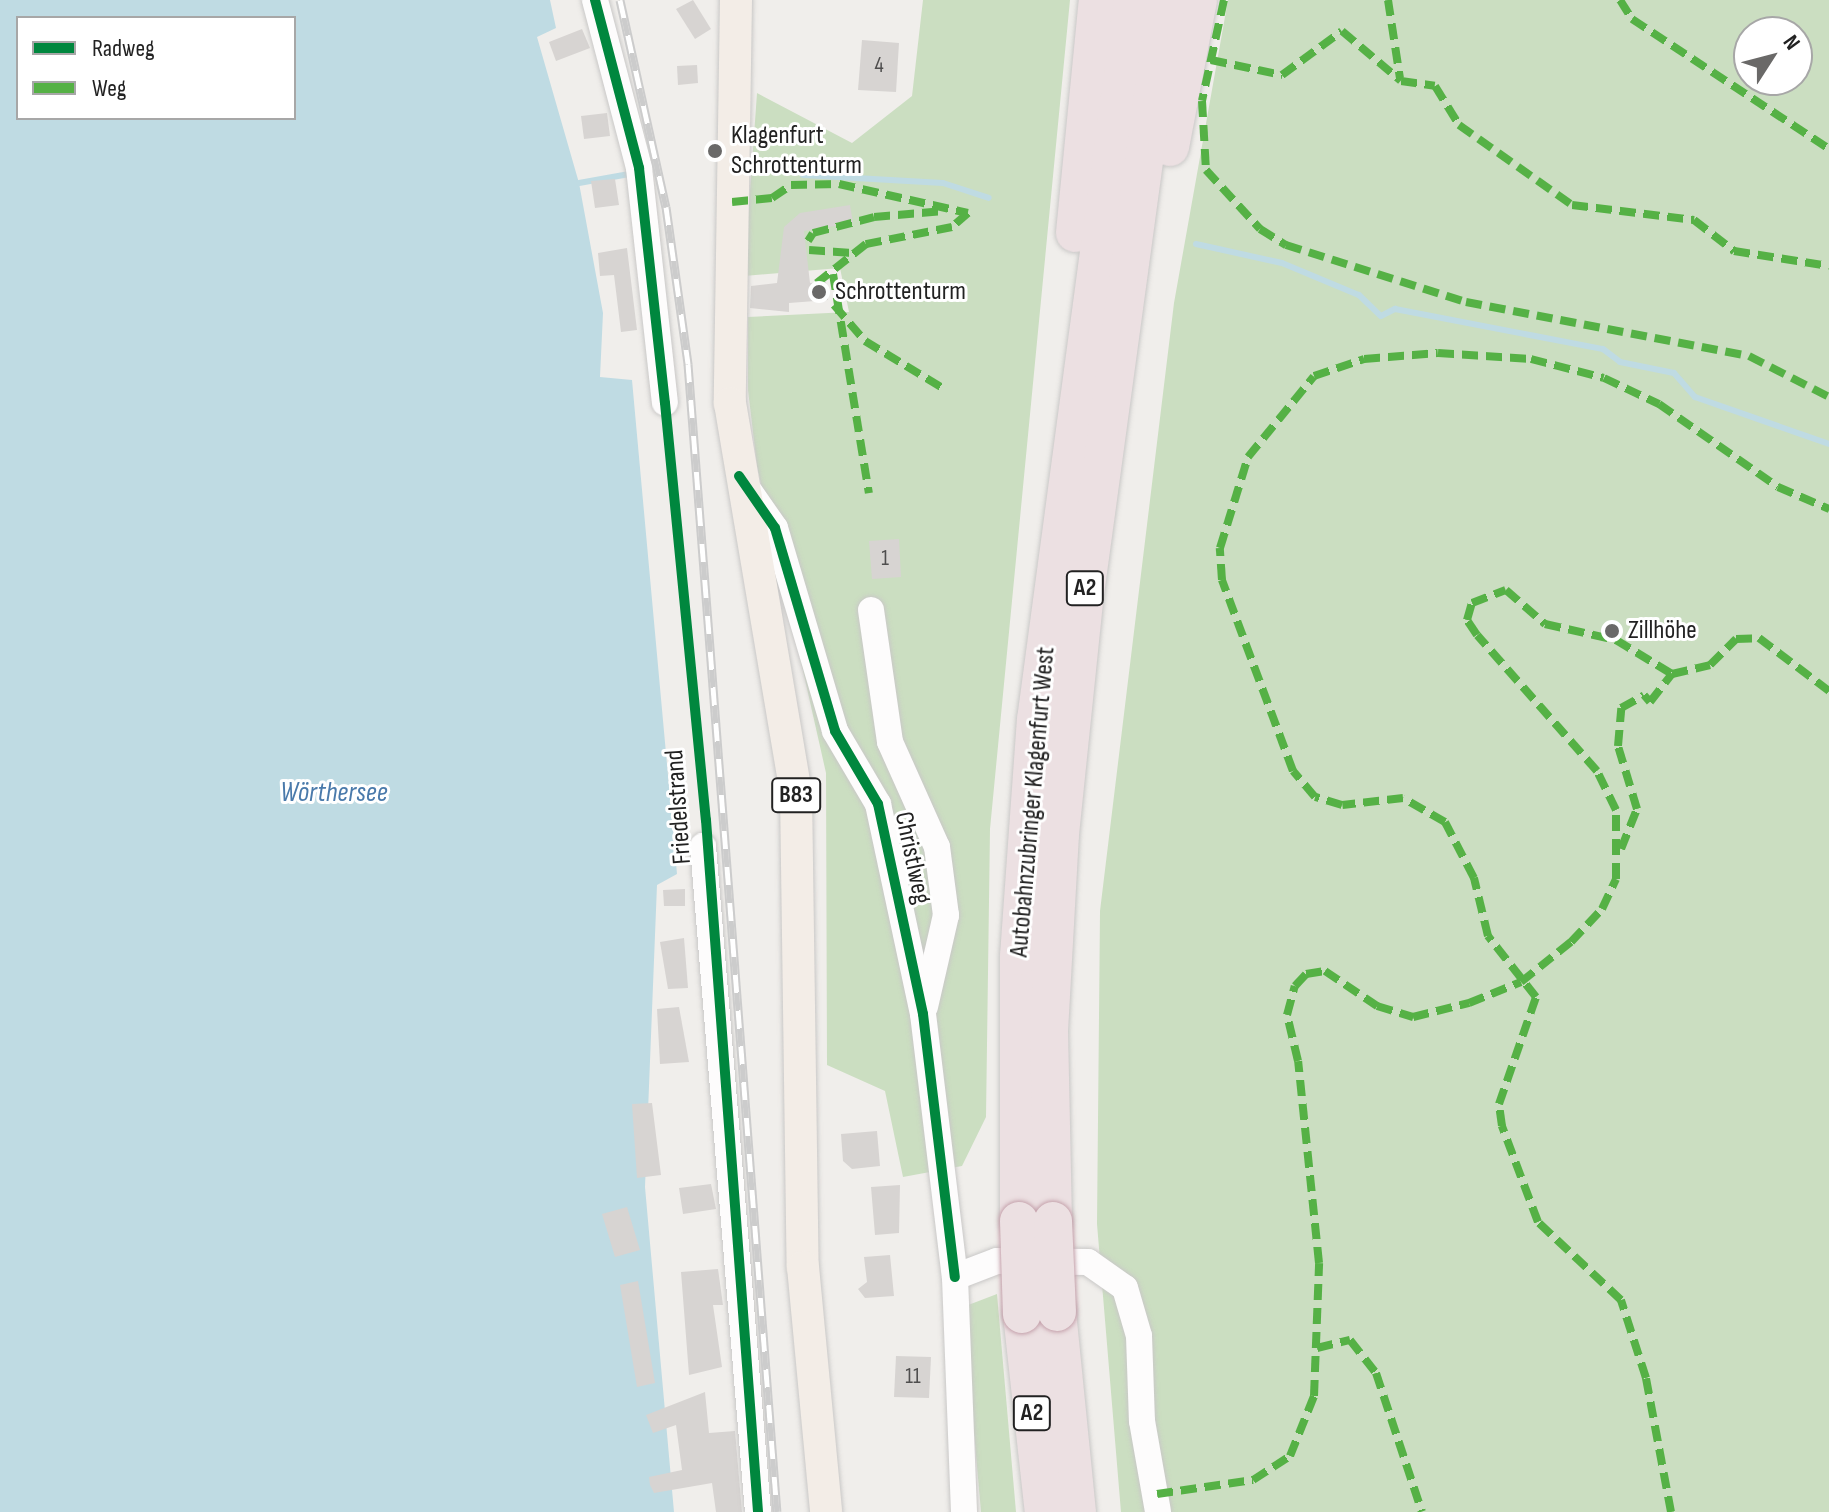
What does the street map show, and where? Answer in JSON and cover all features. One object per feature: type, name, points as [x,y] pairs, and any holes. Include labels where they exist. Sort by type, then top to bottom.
[{"type":"highway","name":"Autobahnzubringer Klagenfurt West","points":[[1044,1512],[1024,864],[1072,435],[1133,0]]},
{"type":"highway","name":"Autobahnzubringer Klagenfurt West","points":[[1036,1221],[1060,834],[1119,343],[1166,0]]},
{"type":"highway","points":[[1119,343],[1149,259],[1198,0]]},
{"type":"highway","points":[[1072,435],[1064,360],[1097,9]]},
{"type":"highway","name":"Autobahnzubringer Klagenfurt West","points":[[1039,1313],[1077,1512]]},
{"type":"main road","name":"B83","points":[[736,0],[729,319],[739,476],[779,658],[796,792],[802,1235],[826,1512]]},
{"type":"street","points":[[595,0],[639,168],[665,403]]},
{"type":"street","name":"Christlweg","points":[[739,476],[775,528],[835,731],[878,804],[923,1014],[955,1277],[964,1512]]},
{"type":"street","points":[[871,610],[890,742],[937,847],[946,915],[923,1014]]},
{"type":"street","name":"Friedelstrand","points":[[703,846],[758,1512]]},
{"type":"street","points":[[955,1277],[997,1261],[1088,1262],[1125,1288],[1139,1336],[1142,1421],[1158,1512]]},
{"type":"green space","points":[[923,0],[1070,0],[990,829],[986,1117],[962,1166],[903,1177],[885,1091],[827,1065],[826,773],[757,466],[748,390],[748,317],[849,312],[840,268],[744,276],[757,93],[852,143],[912,96]]},
{"type":"green space","points":[[1228,0],[1829,0],[1829,1512],[1121,1512],[1097,1224],[1100,911],[1174,303]]},
{"type":"green space","points":[[997,1294],[1016,1512],[981,1512],[963,1307]]},
{"type":"water","name":"Wörthersee","points":[[0,0],[550,0],[556,28],[537,37],[579,183],[603,313],[600,377],[632,380],[677,874],[657,885],[645,1187],[674,1512],[0,1512]]},
{"type":"building","points":[[693,0],[711,29],[695,39],[676,9]]},
{"type":"building","points":[[582,29],[590,48],[556,61],[549,42]]},
{"type":"building","points":[[862,40],[899,43],[896,92],[858,90]]},
{"type":"building","points":[[697,65],[698,83],[678,85],[677,66]]},
{"type":"building","points":[[607,113],[610,136],[584,139],[581,116]]},
{"type":"building","points":[[615,179],[619,205],[595,208],[591,181]]},
{"type":"building","points":[[850,205],[853,223],[804,231],[810,283],[826,282],[828,300],[789,303],[789,312],[750,308],[751,286],[777,283],[784,227],[800,213]]},
{"type":"building","points":[[627,248],[637,330],[621,332],[614,275],[600,276],[598,253]]},
{"type":"building","points":[[899,539],[901,577],[872,579],[869,541]]},
{"type":"building","points":[[685,889],[685,906],[664,906],[663,890]]},
{"type":"building","points":[[684,938],[688,988],[668,989],[660,942]]},
{"type":"building","points":[[679,1007],[689,1062],[660,1064],[657,1009]]},
{"type":"building","points":[[652,1103],[661,1175],[637,1178],[632,1104]]},
{"type":"building","points":[[877,1131],[880,1166],[852,1169],[843,1161],[841,1134]]},
{"type":"building","points":[[711,1184],[716,1209],[683,1214],[679,1188]]},
{"type":"building","points":[[900,1185],[899,1233],[875,1235],[871,1187]]},
{"type":"building","points":[[627,1207],[640,1250],[615,1257],[602,1214]]},
{"type":"building","points":[[890,1255],[894,1296],[865,1298],[858,1289],[867,1282],[864,1257]]},
{"type":"building","points":[[718,1269],[723,1305],[713,1305],[722,1367],[689,1375],[681,1272]]},
{"type":"building","points":[[638,1281],[655,1383],[637,1387],[620,1285]]},
{"type":"building","points":[[896,1356],[931,1357],[929,1398],[894,1397]]},
{"type":"building","points":[[705,1392],[709,1433],[735,1431],[742,1512],[716,1512],[712,1483],[654,1493],[650,1485],[649,1477],[682,1470],[676,1425],[653,1433],[646,1415]]},
{"type":"waterway","points":[[579,183],[629,174]]},
{"type":"waterway","points":[[803,175],[943,183],[989,198]]},
{"type":"waterway","points":[[1196,244],[1282,263],[1359,295],[1381,316],[1395,309],[1603,349],[1620,362],[1674,373],[1695,397],[1829,444]]},
{"type":"railway","points":[[620,0],[666,207],[688,364],[777,1512]]},
{"type":"marked path","points":[[1224,0],[1202,101],[1206,170],[1260,229],[1286,245],[1466,302],[1749,356],[1829,397]]},
{"type":"marked path","points":[[1388,0],[1400,78]]},
{"type":"marked path","points":[[1620,0],[1632,19],[1829,149]]},
{"type":"marked path","points":[[1211,60],[1282,75],[1342,31],[1401,81],[1435,86],[1459,125],[1572,205],[1694,220],[1734,251],[1829,266]]},
{"type":"marked path","points":[[732,202],[772,198],[791,185],[839,184],[968,213],[952,227],[866,244],[817,283]]},
{"type":"marked path","points":[[808,241],[813,233],[874,217],[944,211]]},
{"type":"marked path","points":[[809,250],[852,253]]},
{"type":"marked path","points":[[833,274],[869,493]]},
{"type":"marked path","points":[[834,305],[865,341],[941,387]]},
{"type":"marked path","points":[[1671,1512],[1646,1378],[1621,1300],[1538,1222],[1502,1126],[1499,1104],[1536,997],[1488,936],[1474,878],[1445,822],[1403,798],[1342,805],[1315,797],[1293,771],[1222,580],[1220,548],[1248,457],[1314,376],[1364,359],[1438,353],[1531,359],[1604,378],[1659,404],[1778,487],[1829,509]]},
{"type":"marked path","points":[[1157,1494],[1253,1480],[1290,1456],[1314,1396],[1319,1263],[1298,1061],[1287,1015],[1295,986],[1306,974],[1325,971],[1377,1006],[1413,1017],[1469,1003],[1521,982],[1571,942],[1602,909],[1616,879],[1616,810],[1597,771],[1477,635],[1467,620],[1472,603],[1506,590],[1545,624],[1616,640],[1672,674],[1710,665],[1736,639],[1759,638],[1829,691]]},
{"type":"marked path","points":[[1621,849],[1637,809],[1618,746],[1621,708],[1644,695],[1650,702],[1672,674]]},
{"type":"marked path","points":[[1317,1348],[1350,1340],[1376,1373],[1422,1512]]},
{"type":"cycle path","points":[[595,0],[639,168],[665,403],[706,820],[758,1512]]},
{"type":"cycle path","points":[[739,476],[775,528],[835,731],[878,804],[923,1014],[955,1277]]},
{"type":"place","name":"Klagenfurt Schrottenturm","points":[[715,151]]},
{"type":"place","name":"Schrottenturm","points":[[819,292]]},
{"type":"place","name":"Zillhöhe","points":[[1612,631]]}]
